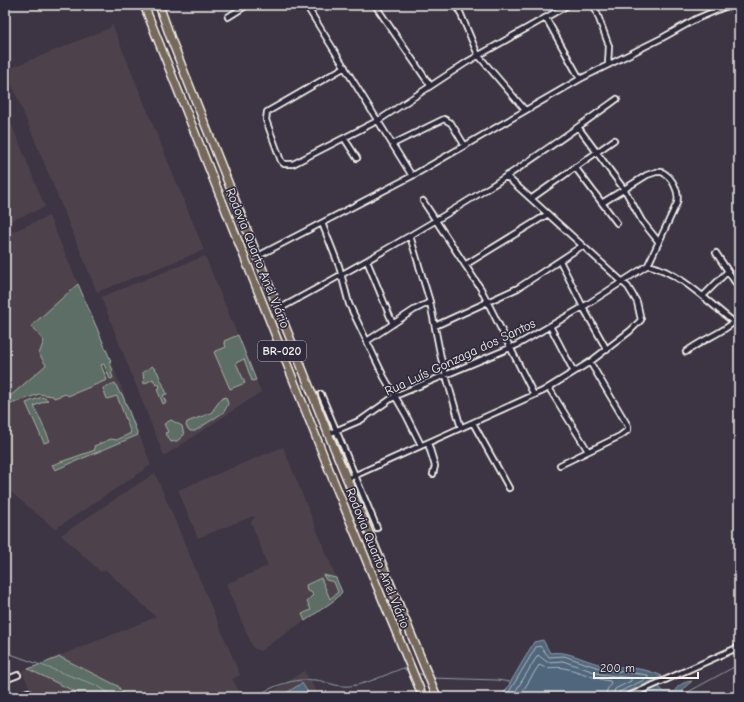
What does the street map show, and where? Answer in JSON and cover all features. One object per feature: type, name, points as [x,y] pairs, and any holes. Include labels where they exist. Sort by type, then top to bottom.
[{"type":"highway","name":"Rodovia Quarto Anel Viário","points":[[144,5],[421,697]]},
{"type":"highway","name":"Rodovia Quarto Anel Viário","points":[[159,5],[173,46],[273,293],[328,434],[437,697]]},
{"type":"highway","points":[[248,266],[258,256]]},
{"type":"highway","points":[[261,297],[273,293]]},
{"type":"highway","points":[[311,425],[323,420]]},
{"type":"highway","points":[[375,582],[386,576]]},
{"type":"street","points":[[228,17],[246,5]]},
{"type":"street","points":[[306,5],[379,120],[412,176]]},
{"type":"street","points":[[375,5],[430,85]]},
{"type":"street","points":[[457,5],[478,55],[525,110]]},
{"type":"street","points":[[346,68],[267,112],[265,117],[281,161],[286,165],[293,164],[379,120],[430,85],[478,55],[568,5]]},
{"type":"street","points":[[594,5],[609,46],[608,66]]},
{"type":"street","points":[[258,256],[412,176],[580,79],[608,66],[696,19],[729,5]]},
{"type":"street","points":[[546,18],[580,79]]},
{"type":"street","points":[[279,309],[342,276],[436,221],[506,176],[617,99]]},
{"type":"street","points":[[393,144],[444,119],[451,123],[465,146]]},
{"type":"street","points":[[578,127],[624,189],[640,218],[658,241]]},
{"type":"street","points":[[344,138],[358,158]]},
{"type":"street","points":[[532,198],[614,140]]},
{"type":"street","points":[[575,167],[617,223]]},
{"type":"street","points":[[602,203],[656,172],[662,172],[672,180],[678,199],[648,265],[675,278],[703,296],[739,326]]},
{"type":"street","points":[[347,479],[549,388],[607,350],[641,320],[638,306],[632,292],[622,281],[506,176]]},
{"type":"street","points":[[423,201],[488,302],[534,395]]},
{"type":"street","points":[[465,265],[548,214]]},
{"type":"street","points":[[322,223],[342,276],[349,304],[367,342],[421,445]]},
{"type":"street","points":[[410,236],[430,302],[445,376],[461,428]]},
{"type":"street","points":[[435,326],[518,288],[582,246]]},
{"type":"street","points":[[716,254],[737,285]]},
{"type":"street","points":[[367,261],[393,324]]},
{"type":"street","points":[[560,261],[607,350]]},
{"type":"street","name":"Rua Luís Gonzaga dos Santos","points":[[328,434],[336,432],[361,420],[395,396],[512,348],[583,307],[648,265]]},
{"type":"street","points":[[703,296],[728,271]]},
{"type":"street","points":[[367,342],[393,324],[430,302]]},
{"type":"street","points":[[686,352],[697,344],[722,332],[734,322]]},
{"type":"street","points":[[550,326],[574,372]]},
{"type":"street","points":[[560,465],[623,435],[629,428],[590,362]]},
{"type":"street","points":[[549,388],[588,451]]},
{"type":"street","points":[[321,394],[377,528]]},
{"type":"street","points":[[474,423],[509,488]]},
{"type":"street","points":[[428,443],[435,466],[433,474]]},
{"type":"street","points":[[627,697],[739,647]]},
{"type":"street","points":[[5,680],[18,675]]},
{"type":"street","points":[[16,697],[28,692]]},
{"type":"shaded area","points":[[112,24],[204,250],[97,292],[6,70],[110,28]]},
{"type":"shaded area","points":[[5,108],[45,207],[5,223]]},
{"type":"shaded area","points":[[49,216],[111,361],[151,465],[55,529],[5,487],[5,235]]},
{"type":"shaded area","points":[[205,256],[261,392],[164,456],[101,297]]},
{"type":"shaded area","points":[[283,447],[342,592],[336,599],[260,651],[253,648],[226,584],[268,566],[251,522],[255,517],[253,516],[198,538],[178,490]]},
{"type":"shaded area","points":[[155,473],[240,675],[232,679],[242,697],[34,697],[22,671],[156,617],[106,570],[101,572],[61,535]]},
{"type":"shaded area","points":[[304,671],[320,697],[264,697]]},
{"type":"green space","points":[[78,284],[111,361],[109,361],[113,371],[111,372],[113,378],[110,379],[104,364],[101,365],[107,380],[68,396],[66,394],[54,398],[53,396],[39,394],[5,406],[5,395],[8,398],[46,365],[39,354],[44,341],[31,326]]},
{"type":"green space","points":[[238,335],[256,380],[252,381],[244,359],[236,363],[245,383],[230,389],[214,352],[226,347],[224,341]]},
{"type":"green space","points":[[152,366],[157,371],[167,394],[163,395],[166,402],[163,404],[157,389],[160,388],[159,384],[156,385],[153,379],[144,384],[143,372]]},
{"type":"green space","points":[[115,383],[120,394],[122,394],[138,435],[55,470],[52,465],[95,450],[94,446],[111,439],[117,440],[131,433],[117,396],[107,399],[103,388]]},
{"type":"green space","points":[[42,397],[48,400],[34,406],[50,441],[44,443],[26,403]]},
{"type":"green space","points":[[226,397],[228,404],[224,412],[195,431],[190,431],[186,426],[187,422],[211,413],[221,399]]},
{"type":"green space","points":[[171,420],[182,426],[184,435],[177,441],[171,442],[165,433],[168,432],[164,424]]},
{"type":"green space","points":[[323,575],[336,578],[342,592],[336,599],[305,621],[302,614],[311,610],[307,601],[313,595],[311,592],[307,591],[306,585],[321,578],[330,599],[338,592],[334,582],[326,580]]},
{"type":"green space","points":[[60,657],[118,686],[125,697],[86,697],[28,669]]},
{"type":"water","points":[[543,640],[550,653],[564,653],[597,664],[641,669],[662,676],[617,697],[502,697],[534,642]]},
{"type":"water","points":[[692,681],[684,688],[682,697],[634,697],[658,686],[664,692],[674,692],[677,687],[686,682]]},
{"type":"water","points":[[302,683],[311,697],[280,697]]},
{"type":"waterway","points":[[5,652],[96,685],[109,693],[111,697]]},
{"type":"waterway","points":[[679,697],[734,667],[739,667]]},
{"type":"waterway","points":[[254,697],[268,689],[299,680],[316,680],[336,685],[350,686],[373,680],[403,668],[406,670]]},
{"type":"waterway","points":[[417,673],[423,675]]},
{"type":"waterway","points":[[432,678],[497,680],[510,682]]}]
